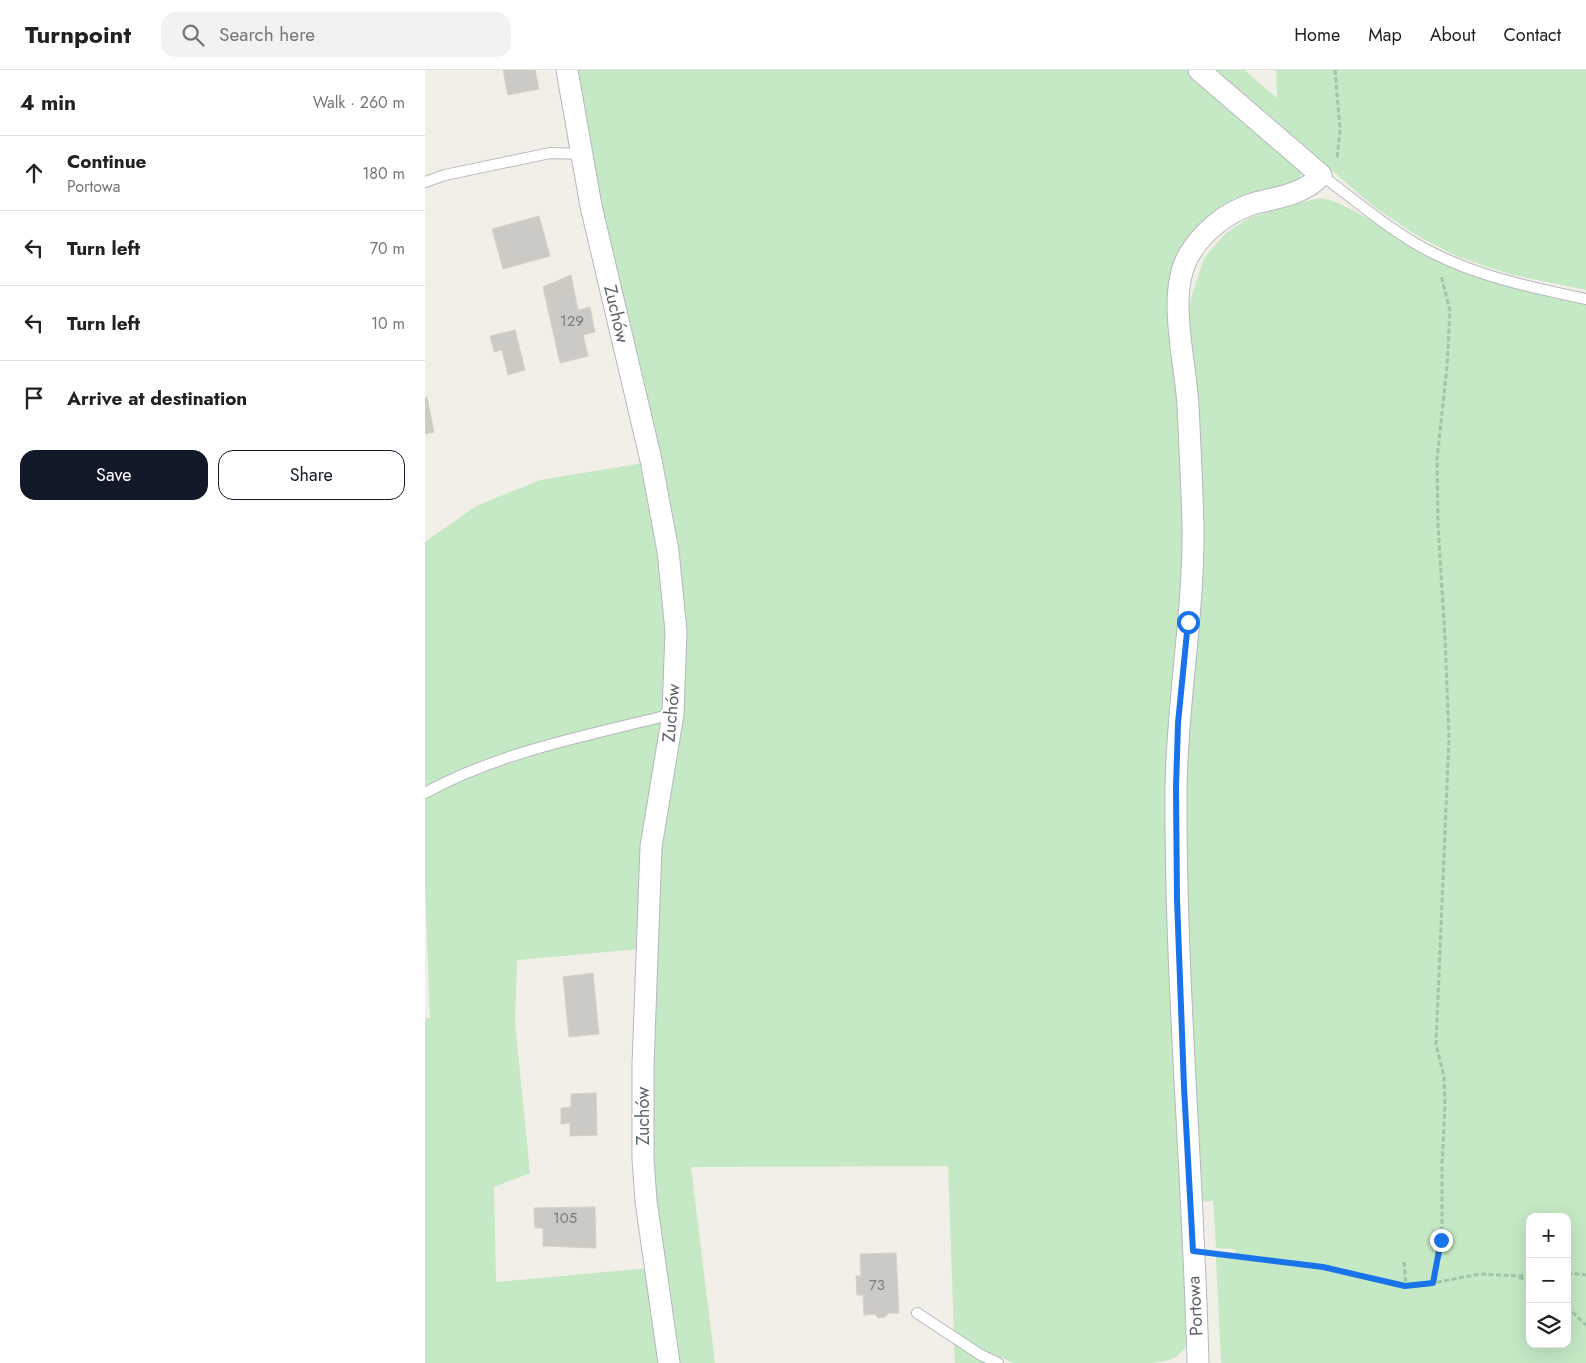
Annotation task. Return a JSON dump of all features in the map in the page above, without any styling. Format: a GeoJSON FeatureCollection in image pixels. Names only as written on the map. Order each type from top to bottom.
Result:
{"type":"FeatureCollection","features":[{"type":"Feature","properties":{"kind":"street","name":"Zuchów"},"geometry":{"type":"LineString","coordinates":[[567,70],[591,206],[651,460],[668,551],[676,631],[673,714],[651,847],[643,1065],[643,1159],[646,1201],[669,1363]]}},
{"type":"Feature","properties":{"kind":"street"},"geometry":{"type":"LineString","coordinates":[[1199,70],[1325,177]]}},
{"type":"Feature","properties":{"kind":"street","name":"Portowa"},"geometry":{"type":"LineString","coordinates":[[1198,1363],[1184,1087],[1178,909],[1176,788],[1178,723],[1188,622],[1193,530],[1188,403],[1178,294],[1188,257],[1215,224],[1231,213],[1249,205],[1303,190],[1325,177]]}},
{"type":"Feature","properties":{"kind":"lane"},"geometry":{"type":"LineString","coordinates":[[425,182],[445,175],[550,152],[582,154]]}},
{"type":"Feature","properties":{"kind":"lane"},"geometry":{"type":"LineString","coordinates":[[1325,177],[1395,230],[1433,253],[1478,272],[1586,299]]}},
{"type":"Feature","properties":{"kind":"lane"},"geometry":{"type":"LineString","coordinates":[[425,793],[473,770],[528,750],[673,714]]}},
{"type":"Feature","properties":{"kind":"lane"},"geometry":{"type":"LineString","coordinates":[[917,1313],[981,1355],[998,1363]]}},
{"type":"Feature","properties":{"kind":"path"},"geometry":{"type":"LineString","coordinates":[[1325,177],[1337,159],[1340,129],[1335,70]]}},
{"type":"Feature","properties":{"kind":"path"},"geometry":{"type":"LineString","coordinates":[[1433,253],[1450,311],[1447,366],[1437,459],[1449,738],[1436,1044],[1444,1077],[1445,1105],[1441,1164],[1441,1240],[1433,1283]]}},
{"type":"Feature","properties":{"kind":"path"},"geometry":{"type":"LineString","coordinates":[[1193,1251],[1323,1267],[1405,1286],[1480,1274],[1526,1275]]}},
{"type":"Feature","properties":{"kind":"path"},"geometry":{"type":"LineString","coordinates":[[1404,1262],[1405,1286]]}},
{"type":"Feature","properties":{"kind":"path"},"geometry":{"type":"LineString","coordinates":[[1571,1273],[1586,1275]]}},
{"type":"Feature","properties":{"kind":"path"},"geometry":{"type":"LineString","coordinates":[[1519,1276],[1526,1280]]}},
{"type":"Feature","properties":{"kind":"path"},"geometry":{"type":"LineString","coordinates":[[1571,1311],[1586,1324]]}},
{"type":"Feature","properties":{"kind":"green space"},"geometry":{"type":"Polygon","coordinates":[[[577,70],[1191,70],[1300,167],[1301,174],[1298,183],[1183,255],[1183,1205],[1186,1346],[1172,1359],[1152,1363],[1014,1363],[983,1350],[954,1333],[948,1166],[691,1167],[715,1363],[675,1363],[648,1159],[658,847],[681,630],[598,206],[577,70]]]}},
{"type":"Feature","properties":{"kind":"green space"},"geometry":{"type":"Polygon","coordinates":[[[1213,70],[1244,70],[1277,98],[1276,70],[1586,70],[1586,290],[1513,275],[1458,257],[1416,235],[1377,209],[1213,70]]]}},
{"type":"Feature","properties":{"kind":"green space"},"geometry":{"type":"Polygon","coordinates":[[[1322,198],[1364,216],[1416,250],[1448,266],[1506,286],[1586,304],[1586,1363],[1221,1363],[1216,1257],[1236,1258],[1235,1249],[1216,1248],[1213,1201],[1198,1202],[1185,903],[1185,330],[1191,298],[1204,258],[1226,233],[1249,218],[1296,203],[1322,198]]]}},
{"type":"Feature","properties":{"kind":"green space"},"geometry":{"type":"Polygon","coordinates":[[[644,463],[670,631],[668,712],[640,949],[517,960],[515,1023],[530,1173],[494,1187],[496,1282],[649,1268],[662,1363],[425,1363],[425,1018],[430,1018],[425,885],[425,542],[476,506],[540,480],[644,463]]]}},
{"type":"Feature","properties":{"kind":"green space"},"geometry":{"type":"Polygon","coordinates":[[[954,1344],[988,1363],[955,1363],[954,1344]]]}},
{"type":"Feature","properties":{"kind":"building"},"geometry":{"type":"Polygon","coordinates":[[[503,70],[535,70],[539,89],[508,95],[503,70]]]}},
{"type":"Feature","properties":{"kind":"building"},"geometry":{"type":"Polygon","coordinates":[[[539,216],[550,256],[503,269],[492,229],[539,216]]]}},
{"type":"Feature","properties":{"kind":"building"},"geometry":{"type":"Polygon","coordinates":[[[571,275],[578,310],[590,307],[595,332],[583,335],[588,356],[560,363],[543,287],[571,275]]]}},
{"type":"Feature","properties":{"kind":"building"},"geometry":{"type":"Polygon","coordinates":[[[515,330],[525,370],[508,375],[502,350],[494,352],[490,336],[515,330]]]}},
{"type":"Feature","properties":{"kind":"building"},"geometry":{"type":"Polygon","coordinates":[[[425,397],[427,397],[434,432],[425,434],[425,397]]]}},
{"type":"Feature","properties":{"kind":"building"},"geometry":{"type":"Polygon","coordinates":[[[593,973],[599,1034],[569,1037],[563,977],[593,973]]]}},
{"type":"Feature","properties":{"kind":"building"},"geometry":{"type":"Polygon","coordinates":[[[596,1093],[597,1135],[570,1136],[570,1123],[561,1124],[561,1108],[571,1107],[571,1094],[596,1093]]]}},
{"type":"Feature","properties":{"kind":"building"},"geometry":{"type":"Polygon","coordinates":[[[595,1207],[596,1248],[543,1246],[543,1228],[535,1228],[534,1208],[595,1207]]]}},
{"type":"Feature","properties":{"kind":"building"},"geometry":{"type":"Polygon","coordinates":[[[896,1253],[899,1313],[889,1313],[885,1317],[878,1318],[875,1314],[864,1315],[863,1295],[857,1295],[856,1276],[861,1276],[860,1254],[896,1253]]]}},
{"type":"Feature","properties":{"kind":"route"},"geometry":{"type":"LineString","coordinates":[[1188,622],[1178,723],[1176,788],[1177,899],[1184,1087],[1193,1251],[1323,1267],[1405,1286],[1433,1283],[1441,1240]]}}]}
